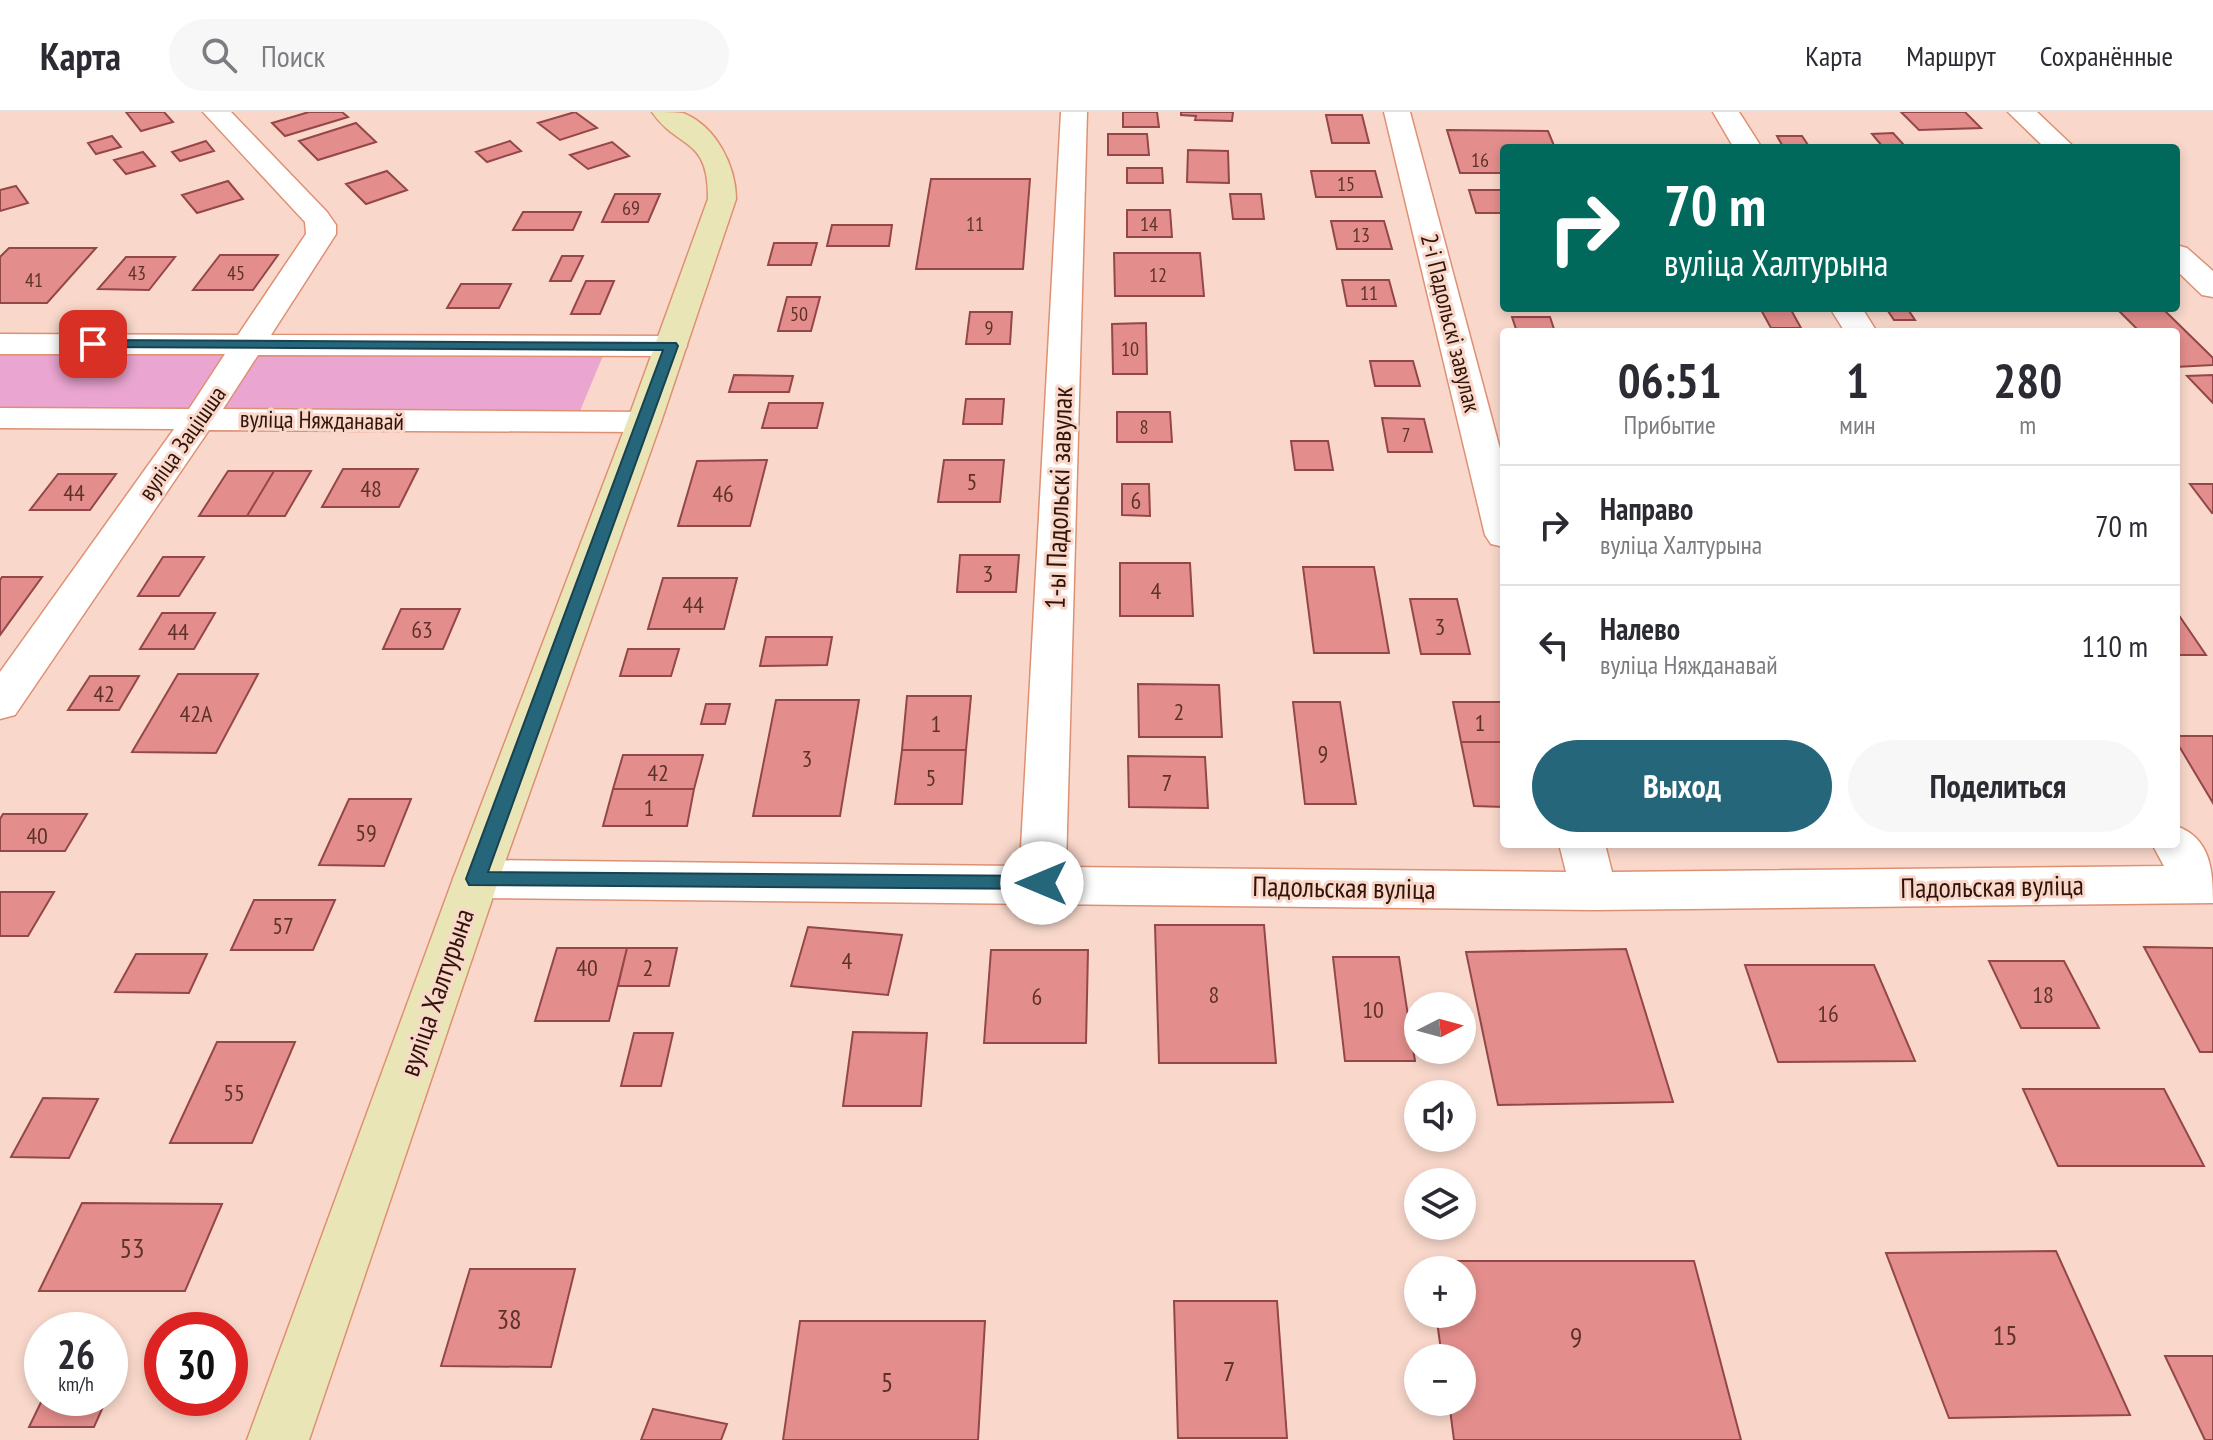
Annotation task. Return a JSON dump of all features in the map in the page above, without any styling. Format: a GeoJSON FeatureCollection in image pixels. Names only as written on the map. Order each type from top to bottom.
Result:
{"type":"FeatureCollection","features":[{"type":"Feature","properties":{"kind":"street","name":"вуліца Зацішша"},"geometry":{"type":"LineString","coordinates":[[0,704],[199,419],[321,234],[321,225],[216,112]]}},
{"type":"Feature","properties":{"kind":"street","name":"вуліца Халтурына"},"geometry":{"type":"LineString","coordinates":[[278,1440],[476,879],[644,422],[722,199],[722,171],[710,150],[665,112]]}},
{"type":"Feature","properties":{"kind":"street","name":"1-ы Падольскі завулак"},"geometry":{"type":"LineString","coordinates":[[1042,883],[1074,112]]}},
{"type":"Feature","properties":{"kind":"street","name":"2-і Падольскі завулак"},"geometry":{"type":"LineString","coordinates":[[1397,112],[1500,519]]}},
{"type":"Feature","properties":{"kind":"street"},"geometry":{"type":"LineString","coordinates":[[1726,112],[1746,144]]}},
{"type":"Feature","properties":{"kind":"street"},"geometry":{"type":"LineString","coordinates":[[2021,112],[2057,144]]}},
{"type":"Feature","properties":{"kind":"street"},"geometry":{"type":"LineString","coordinates":[[2180,258],[2213,288]]}},
{"type":"Feature","properties":{"kind":"street"},"geometry":{"type":"LineString","coordinates":[[0,344],[671,346]]}},
{"type":"Feature","properties":{"kind":"street","name":"вуліца Няжданавай"},"geometry":{"type":"LineString","coordinates":[[0,418],[644,422]]}},
{"type":"Feature","properties":{"kind":"street"},"geometry":{"type":"LineString","coordinates":[[1583,848],[1594,891]]}},
{"type":"Feature","properties":{"kind":"street"},"geometry":{"type":"LineString","coordinates":[[2178,848],[2206,884]]}},
{"type":"Feature","properties":{"kind":"street","name":"Падольская вуліца"},"geometry":{"type":"LineString","coordinates":[[476,879],[1594,891],[2206,884]]}},
{"type":"Feature","properties":{"kind":"shaded area"},"geometry":{"type":"Polygon","coordinates":[[[0,344],[607,346],[575,423],[0,418],[0,344]]]}},
{"type":"Feature","properties":{"kind":"building"},"geometry":{"type":"Polygon","coordinates":[[[126,112],[164,112],[173,122],[141,131],[126,112]]]}},
{"type":"Feature","properties":{"kind":"building"},"geometry":{"type":"Polygon","coordinates":[[[309,112],[342,112],[348,117],[285,136],[272,123],[309,112]]]}},
{"type":"Feature","properties":{"kind":"building"},"geometry":{"type":"Polygon","coordinates":[[[575,112],[597,128],[560,140],[538,123],[575,112]]]}},
{"type":"Feature","properties":{"kind":"building"},"geometry":{"type":"Polygon","coordinates":[[[1123,112],[1157,112],[1159,127],[1123,127],[1123,112]]]}},
{"type":"Feature","properties":{"kind":"building"},"geometry":{"type":"Polygon","coordinates":[[[1181,112],[1233,112],[1232,121],[1195,120],[1196,116],[1181,115],[1181,112]]]}},
{"type":"Feature","properties":{"kind":"building"},"geometry":{"type":"Polygon","coordinates":[[[1901,112],[1965,112],[1981,128],[1919,130],[1901,112]]]}},
{"type":"Feature","properties":{"kind":"building"},"geometry":{"type":"Polygon","coordinates":[[[1326,115],[1362,115],[1369,143],[1332,143],[1326,115]]]}},
{"type":"Feature","properties":{"kind":"building"},"geometry":{"type":"Polygon","coordinates":[[[356,123],[376,142],[318,160],[299,141],[356,123]]]}},
{"type":"Feature","properties":{"kind":"building"},"geometry":{"type":"Polygon","coordinates":[[[1447,130],[1548,131],[1553,144],[1500,144],[1500,173],[1460,173],[1447,130]]]}},
{"type":"Feature","properties":{"kind":"building"},"geometry":{"type":"Polygon","coordinates":[[[1893,133],[1903,144],[1880,144],[1872,134],[1893,133]]]}},
{"type":"Feature","properties":{"kind":"building"},"geometry":{"type":"Polygon","coordinates":[[[1108,134],[1147,134],[1149,155],[1108,155],[1108,134]]]}},
{"type":"Feature","properties":{"kind":"building"},"geometry":{"type":"Polygon","coordinates":[[[112,136],[121,147],[96,154],[88,143],[112,136]]]}},
{"type":"Feature","properties":{"kind":"building"},"geometry":{"type":"Polygon","coordinates":[[[1777,136],[1802,136],[1807,144],[1781,144],[1777,136]]]}},
{"type":"Feature","properties":{"kind":"building"},"geometry":{"type":"Polygon","coordinates":[[[206,141],[214,151],[180,161],[172,152],[206,141]]]}},
{"type":"Feature","properties":{"kind":"building"},"geometry":{"type":"Polygon","coordinates":[[[510,141],[521,151],[487,162],[476,152],[510,141]]]}},
{"type":"Feature","properties":{"kind":"building"},"geometry":{"type":"Polygon","coordinates":[[[612,142],[629,156],[588,169],[570,155],[612,142]]]}},
{"type":"Feature","properties":{"kind":"building"},"geometry":{"type":"Polygon","coordinates":[[[1188,150],[1228,151],[1229,183],[1187,182],[1188,150]]]}},
{"type":"Feature","properties":{"kind":"building"},"geometry":{"type":"Polygon","coordinates":[[[143,152],[155,166],[126,174],[114,160],[143,152]]]}},
{"type":"Feature","properties":{"kind":"building"},"geometry":{"type":"Polygon","coordinates":[[[1127,168],[1162,168],[1163,183],[1127,183],[1127,168]]]}},
{"type":"Feature","properties":{"kind":"building"},"geometry":{"type":"Polygon","coordinates":[[[387,171],[407,190],[366,204],[346,184],[387,171]]]}},
{"type":"Feature","properties":{"kind":"building"},"geometry":{"type":"Polygon","coordinates":[[[1311,171],[1375,171],[1382,197],[1316,197],[1311,171]]]}},
{"type":"Feature","properties":{"kind":"building"},"geometry":{"type":"Polygon","coordinates":[[[931,179],[1030,179],[1023,269],[916,269],[931,179]]]}},
{"type":"Feature","properties":{"kind":"building"},"geometry":{"type":"Polygon","coordinates":[[[228,181],[243,199],[197,213],[182,195],[228,181]]]}},
{"type":"Feature","properties":{"kind":"building"},"geometry":{"type":"Polygon","coordinates":[[[16,186],[28,203],[0,211],[0,190],[16,186]]]}},
{"type":"Feature","properties":{"kind":"building"},"geometry":{"type":"Polygon","coordinates":[[[1469,190],[1500,190],[1500,213],[1476,213],[1469,190]]]}},
{"type":"Feature","properties":{"kind":"building"},"geometry":{"type":"Polygon","coordinates":[[[615,194],[660,194],[648,222],[602,222],[615,194]]]}},
{"type":"Feature","properties":{"kind":"building"},"geometry":{"type":"Polygon","coordinates":[[[1230,194],[1261,194],[1264,219],[1233,219],[1230,194]]]}},
{"type":"Feature","properties":{"kind":"building"},"geometry":{"type":"Polygon","coordinates":[[[1127,210],[1170,210],[1172,237],[1127,237],[1127,210]]]}},
{"type":"Feature","properties":{"kind":"building"},"geometry":{"type":"Polygon","coordinates":[[[523,212],[581,212],[573,230],[513,230],[523,212]]]}},
{"type":"Feature","properties":{"kind":"building"},"geometry":{"type":"Polygon","coordinates":[[[1331,221],[1384,221],[1392,249],[1337,249],[1331,221]]]}},
{"type":"Feature","properties":{"kind":"building"},"geometry":{"type":"Polygon","coordinates":[[[832,225],[892,225],[889,246],[827,246],[832,225]]]}},
{"type":"Feature","properties":{"kind":"building"},"geometry":{"type":"Polygon","coordinates":[[[774,243],[817,243],[811,265],[768,265],[774,243]]]}},
{"type":"Feature","properties":{"kind":"building"},"geometry":{"type":"Polygon","coordinates":[[[9,248],[96,248],[47,303],[0,303],[0,257],[9,248]]]}},
{"type":"Feature","properties":{"kind":"building"},"geometry":{"type":"Polygon","coordinates":[[[1114,253],[1200,253],[1204,296],[1115,296],[1114,253]]]}},
{"type":"Feature","properties":{"kind":"building"},"geometry":{"type":"Polygon","coordinates":[[[220,255],[278,255],[253,290],[193,290],[220,255]]]}},
{"type":"Feature","properties":{"kind":"building"},"geometry":{"type":"Polygon","coordinates":[[[562,256],[583,256],[571,281],[550,281],[562,256]]]}},
{"type":"Feature","properties":{"kind":"building"},"geometry":{"type":"Polygon","coordinates":[[[126,257],[175,257],[149,290],[98,289],[126,257]]]}},
{"type":"Feature","properties":{"kind":"building"},"geometry":{"type":"Polygon","coordinates":[[[1342,280],[1389,280],[1396,306],[1347,306],[1342,280]]]}},
{"type":"Feature","properties":{"kind":"building"},"geometry":{"type":"Polygon","coordinates":[[[586,281],[614,281],[600,314],[571,314],[586,281]]]}},
{"type":"Feature","properties":{"kind":"building"},"geometry":{"type":"Polygon","coordinates":[[[461,284],[511,284],[499,308],[447,308],[461,284]]]}},
{"type":"Feature","properties":{"kind":"building"},"geometry":{"type":"Polygon","coordinates":[[[787,297],[820,297],[811,331],[778,331],[787,297]]]}},
{"type":"Feature","properties":{"kind":"building"},"geometry":{"type":"Polygon","coordinates":[[[970,312],[1012,312],[1010,344],[966,344],[970,312]]]}},
{"type":"Feature","properties":{"kind":"building"},"geometry":{"type":"Polygon","coordinates":[[[1762,312],[1792,312],[1801,328],[1771,328],[1762,312]]]}},
{"type":"Feature","properties":{"kind":"building"},"geometry":{"type":"Polygon","coordinates":[[[1889,312],[1910,312],[1915,320],[1894,320],[1889,312]]]}},
{"type":"Feature","properties":{"kind":"building"},"geometry":{"type":"Polygon","coordinates":[[[2120,312],[2166,312],[2213,358],[2213,365],[2180,367],[2180,328],[2136,328],[2120,312]]]}},
{"type":"Feature","properties":{"kind":"building"},"geometry":{"type":"Polygon","coordinates":[[[1512,317],[1550,317],[1554,328],[1516,328],[1512,317]]]}},
{"type":"Feature","properties":{"kind":"building"},"geometry":{"type":"Polygon","coordinates":[[[1146,323],[1147,374],[1113,374],[1112,324],[1146,323]]]}},
{"type":"Feature","properties":{"kind":"building"},"geometry":{"type":"Polygon","coordinates":[[[1370,361],[1413,361],[1420,386],[1375,386],[1370,361]]]}},
{"type":"Feature","properties":{"kind":"building"},"geometry":{"type":"Polygon","coordinates":[[[734,375],[793,376],[789,392],[729,392],[734,375]]]}},
{"type":"Feature","properties":{"kind":"building"},"geometry":{"type":"Polygon","coordinates":[[[2213,375],[2213,403],[2187,376],[2213,375]]]}},
{"type":"Feature","properties":{"kind":"building"},"geometry":{"type":"Polygon","coordinates":[[[966,399],[1004,399],[1002,424],[963,424],[966,399]]]}},
{"type":"Feature","properties":{"kind":"building"},"geometry":{"type":"Polygon","coordinates":[[[769,403],[823,403],[817,428],[762,428],[769,403]]]}},
{"type":"Feature","properties":{"kind":"building"},"geometry":{"type":"Polygon","coordinates":[[[1117,412],[1170,412],[1172,442],[1117,442],[1117,412]]]}},
{"type":"Feature","properties":{"kind":"building"},"geometry":{"type":"Polygon","coordinates":[[[1382,418],[1424,419],[1432,452],[1388,452],[1382,418]]]}},
{"type":"Feature","properties":{"kind":"building"},"geometry":{"type":"Polygon","coordinates":[[[1291,441],[1328,441],[1333,470],[1295,470],[1291,441]]]}},
{"type":"Feature","properties":{"kind":"building"},"geometry":{"type":"Polygon","coordinates":[[[767,460],[750,526],[678,526],[697,461],[767,460]]]}},
{"type":"Feature","properties":{"kind":"building"},"geometry":{"type":"Polygon","coordinates":[[[944,460],[1004,460],[1000,502],[938,502],[944,460]]]}},
{"type":"Feature","properties":{"kind":"building"},"geometry":{"type":"Polygon","coordinates":[[[343,469],[418,469],[399,507],[322,507],[343,469]]]}},
{"type":"Feature","properties":{"kind":"building"},"geometry":{"type":"Polygon","coordinates":[[[228,471],[274,471],[247,516],[199,516],[228,471]]]}},
{"type":"Feature","properties":{"kind":"building"},"geometry":{"type":"Polygon","coordinates":[[[274,471],[311,471],[285,516],[247,516],[274,471]]]}},
{"type":"Feature","properties":{"kind":"building"},"geometry":{"type":"Polygon","coordinates":[[[58,474],[116,474],[90,510],[30,510],[58,474]]]}},
{"type":"Feature","properties":{"kind":"building"},"geometry":{"type":"Polygon","coordinates":[[[1122,484],[1149,484],[1150,516],[1122,515],[1122,484]]]}},
{"type":"Feature","properties":{"kind":"building"},"geometry":{"type":"Polygon","coordinates":[[[2190,484],[2213,484],[2213,513],[2212,513],[2190,484]]]}},
{"type":"Feature","properties":{"kind":"building"},"geometry":{"type":"Polygon","coordinates":[[[960,555],[1019,555],[1016,592],[957,592],[960,555]]]}},
{"type":"Feature","properties":{"kind":"building"},"geometry":{"type":"Polygon","coordinates":[[[163,557],[204,557],[179,596],[138,596],[163,557]]]}},
{"type":"Feature","properties":{"kind":"building"},"geometry":{"type":"Polygon","coordinates":[[[1120,563],[1190,563],[1193,616],[1120,616],[1120,563]]]}},
{"type":"Feature","properties":{"kind":"building"},"geometry":{"type":"Polygon","coordinates":[[[1303,567],[1374,567],[1389,653],[1314,653],[1303,567]]]}},
{"type":"Feature","properties":{"kind":"building"},"geometry":{"type":"Polygon","coordinates":[[[2,577],[42,577],[0,635],[0,580],[2,577]]]}},
{"type":"Feature","properties":{"kind":"building"},"geometry":{"type":"Polygon","coordinates":[[[663,578],[737,578],[724,629],[648,629],[663,578]]]}},
{"type":"Feature","properties":{"kind":"building"},"geometry":{"type":"Polygon","coordinates":[[[1410,599],[1457,599],[1470,654],[1421,654],[1410,599]]]}},
{"type":"Feature","properties":{"kind":"building"},"geometry":{"type":"Polygon","coordinates":[[[401,609],[460,609],[443,649],[383,649],[401,609]]]}},
{"type":"Feature","properties":{"kind":"building"},"geometry":{"type":"Polygon","coordinates":[[[162,613],[215,613],[194,649],[140,649],[162,613]]]}},
{"type":"Feature","properties":{"kind":"building"},"geometry":{"type":"Polygon","coordinates":[[[2180,617],[2206,655],[2180,655],[2180,617]]]}},
{"type":"Feature","properties":{"kind":"building"},"geometry":{"type":"Polygon","coordinates":[[[766,637],[832,637],[827,665],[760,666],[766,637]]]}},
{"type":"Feature","properties":{"kind":"building"},"geometry":{"type":"Polygon","coordinates":[[[628,649],[679,649],[671,676],[620,676],[628,649]]]}},
{"type":"Feature","properties":{"kind":"building"},"geometry":{"type":"Polygon","coordinates":[[[178,674],[258,674],[216,753],[132,752],[178,674]]]}},
{"type":"Feature","properties":{"kind":"building"},"geometry":{"type":"Polygon","coordinates":[[[90,676],[139,676],[119,710],[68,710],[90,676]]]}},
{"type":"Feature","properties":{"kind":"building"},"geometry":{"type":"Polygon","coordinates":[[[1138,684],[1219,685],[1222,737],[1139,737],[1138,684]]]}},
{"type":"Feature","properties":{"kind":"building"},"geometry":{"type":"Polygon","coordinates":[[[907,696],[971,696],[966,750],[902,750],[907,696]]]}},
{"type":"Feature","properties":{"kind":"building"},"geometry":{"type":"Polygon","coordinates":[[[776,700],[859,700],[840,816],[753,816],[776,700]]]}},
{"type":"Feature","properties":{"kind":"building"},"geometry":{"type":"Polygon","coordinates":[[[1293,702],[1340,702],[1356,804],[1305,804],[1293,702]]]}},
{"type":"Feature","properties":{"kind":"building"},"geometry":{"type":"Polygon","coordinates":[[[1453,702],[1500,702],[1500,742],[1461,742],[1453,702]]]}},
{"type":"Feature","properties":{"kind":"building"},"geometry":{"type":"Polygon","coordinates":[[[706,704],[730,704],[725,724],[701,724],[706,704]]]}},
{"type":"Feature","properties":{"kind":"building"},"geometry":{"type":"Polygon","coordinates":[[[2180,736],[2213,736],[2213,803],[2180,748],[2180,736]]]}},
{"type":"Feature","properties":{"kind":"building"},"geometry":{"type":"Polygon","coordinates":[[[1461,742],[1500,742],[1500,807],[1474,806],[1461,742]]]}},
{"type":"Feature","properties":{"kind":"building"},"geometry":{"type":"Polygon","coordinates":[[[902,750],[966,750],[962,804],[895,804],[902,750]]]}},
{"type":"Feature","properties":{"kind":"building"},"geometry":{"type":"Polygon","coordinates":[[[623,755],[703,755],[694,789],[613,789],[623,755]]]}},
{"type":"Feature","properties":{"kind":"building"},"geometry":{"type":"Polygon","coordinates":[[[1128,756],[1205,757],[1208,808],[1129,807],[1128,756]]]}},
{"type":"Feature","properties":{"kind":"building"},"geometry":{"type":"Polygon","coordinates":[[[613,789],[694,789],[687,826],[603,826],[613,789]]]}},
{"type":"Feature","properties":{"kind":"building"},"geometry":{"type":"Polygon","coordinates":[[[349,799],[411,799],[384,866],[319,865],[349,799]]]}},
{"type":"Feature","properties":{"kind":"building"},"geometry":{"type":"Polygon","coordinates":[[[3,814],[87,814],[65,851],[0,851],[0,819],[3,814]]]}},
{"type":"Feature","properties":{"kind":"building"},"geometry":{"type":"Polygon","coordinates":[[[0,892],[54,892],[28,936],[0,936],[0,892]]]}},
{"type":"Feature","properties":{"kind":"building"},"geometry":{"type":"Polygon","coordinates":[[[254,900],[335,900],[313,950],[231,950],[254,900]]]}},
{"type":"Feature","properties":{"kind":"building"},"geometry":{"type":"Polygon","coordinates":[[[1155,925],[1264,925],[1276,1063],[1159,1063],[1155,925]]]}},
{"type":"Feature","properties":{"kind":"building"},"geometry":{"type":"Polygon","coordinates":[[[808,927],[902,935],[888,995],[791,986],[808,927]]]}},
{"type":"Feature","properties":{"kind":"building"},"geometry":{"type":"Polygon","coordinates":[[[2144,947],[2213,948],[2213,1052],[2200,1052],[2144,947]]]}},
{"type":"Feature","properties":{"kind":"building"},"geometry":{"type":"Polygon","coordinates":[[[557,948],[627,948],[609,1021],[535,1021],[557,948]]]}},
{"type":"Feature","properties":{"kind":"building"},"geometry":{"type":"Polygon","coordinates":[[[627,948],[677,948],[669,986],[618,986],[627,948]]]}},
{"type":"Feature","properties":{"kind":"building"},"geometry":{"type":"Polygon","coordinates":[[[1626,949],[1673,1102],[1498,1105],[1466,952],[1626,949]]]}},
{"type":"Feature","properties":{"kind":"building"},"geometry":{"type":"Polygon","coordinates":[[[991,950],[1088,950],[1086,1043],[984,1043],[991,950]]]}},
{"type":"Feature","properties":{"kind":"building"},"geometry":{"type":"Polygon","coordinates":[[[136,954],[207,954],[189,993],[115,992],[136,954]]]}},
{"type":"Feature","properties":{"kind":"building"},"geometry":{"type":"Polygon","coordinates":[[[1333,957],[1399,957],[1404,992],[1404,1061],[1345,1061],[1333,957]]]}},
{"type":"Feature","properties":{"kind":"building"},"geometry":{"type":"Polygon","coordinates":[[[1989,961],[2064,961],[2099,1028],[2021,1028],[1989,961]]]}},
{"type":"Feature","properties":{"kind":"building"},"geometry":{"type":"Polygon","coordinates":[[[1745,965],[1874,965],[1915,1061],[1778,1062],[1745,965]]]}},
{"type":"Feature","properties":{"kind":"building"},"geometry":{"type":"Polygon","coordinates":[[[853,1032],[927,1033],[921,1106],[843,1106],[853,1032]]]}},
{"type":"Feature","properties":{"kind":"building"},"geometry":{"type":"Polygon","coordinates":[[[634,1033],[673,1033],[661,1086],[621,1086],[634,1033]]]}},
{"type":"Feature","properties":{"kind":"building"},"geometry":{"type":"Polygon","coordinates":[[[217,1042],[295,1042],[252,1143],[170,1143],[217,1042]]]}},
{"type":"Feature","properties":{"kind":"building"},"geometry":{"type":"Polygon","coordinates":[[[2023,1089],[2164,1089],[2204,1166],[2058,1166],[2023,1089]]]}},
{"type":"Feature","properties":{"kind":"building"},"geometry":{"type":"Polygon","coordinates":[[[43,1098],[98,1099],[69,1158],[11,1157],[43,1098]]]}},
{"type":"Feature","properties":{"kind":"building"},"geometry":{"type":"Polygon","coordinates":[[[82,1203],[222,1204],[185,1291],[39,1291],[82,1203]]]}},
{"type":"Feature","properties":{"kind":"building"},"geometry":{"type":"Polygon","coordinates":[[[2056,1251],[2130,1415],[1949,1418],[1886,1253],[2056,1251]]]}},
{"type":"Feature","properties":{"kind":"building"},"geometry":{"type":"Polygon","coordinates":[[[1476,1261],[1694,1261],[1741,1440],[1454,1440],[1451,1416],[1476,1416],[1476,1344],[1440,1344],[1438,1328],[1476,1328],[1476,1261]]]}},
{"type":"Feature","properties":{"kind":"building"},"geometry":{"type":"Polygon","coordinates":[[[470,1269],[575,1269],[551,1367],[441,1366],[470,1269]]]}},
{"type":"Feature","properties":{"kind":"building"},"geometry":{"type":"Polygon","coordinates":[[[1174,1301],[1277,1301],[1287,1438],[1178,1438],[1174,1301]]]}},
{"type":"Feature","properties":{"kind":"building"},"geometry":{"type":"Polygon","coordinates":[[[800,1321],[985,1321],[978,1440],[783,1440],[800,1321]]]}},
{"type":"Feature","properties":{"kind":"building"},"geometry":{"type":"Polygon","coordinates":[[[2165,1356],[2213,1356],[2213,1440],[2205,1440],[2165,1356]]]}},
{"type":"Feature","properties":{"kind":"building"},"geometry":{"type":"Polygon","coordinates":[[[653,1409],[727,1424],[721,1440],[641,1440],[653,1409]]]}},
{"type":"Feature","properties":{"kind":"building"},"geometry":{"type":"Polygon","coordinates":[[[34,1416],[99,1416],[94,1427],[29,1427],[34,1416]]]}},
{"type":"Feature","properties":{"kind":"route"},"geometry":{"type":"LineString","coordinates":[[93,344],[671,346],[476,879],[1042,883]]}}]}
